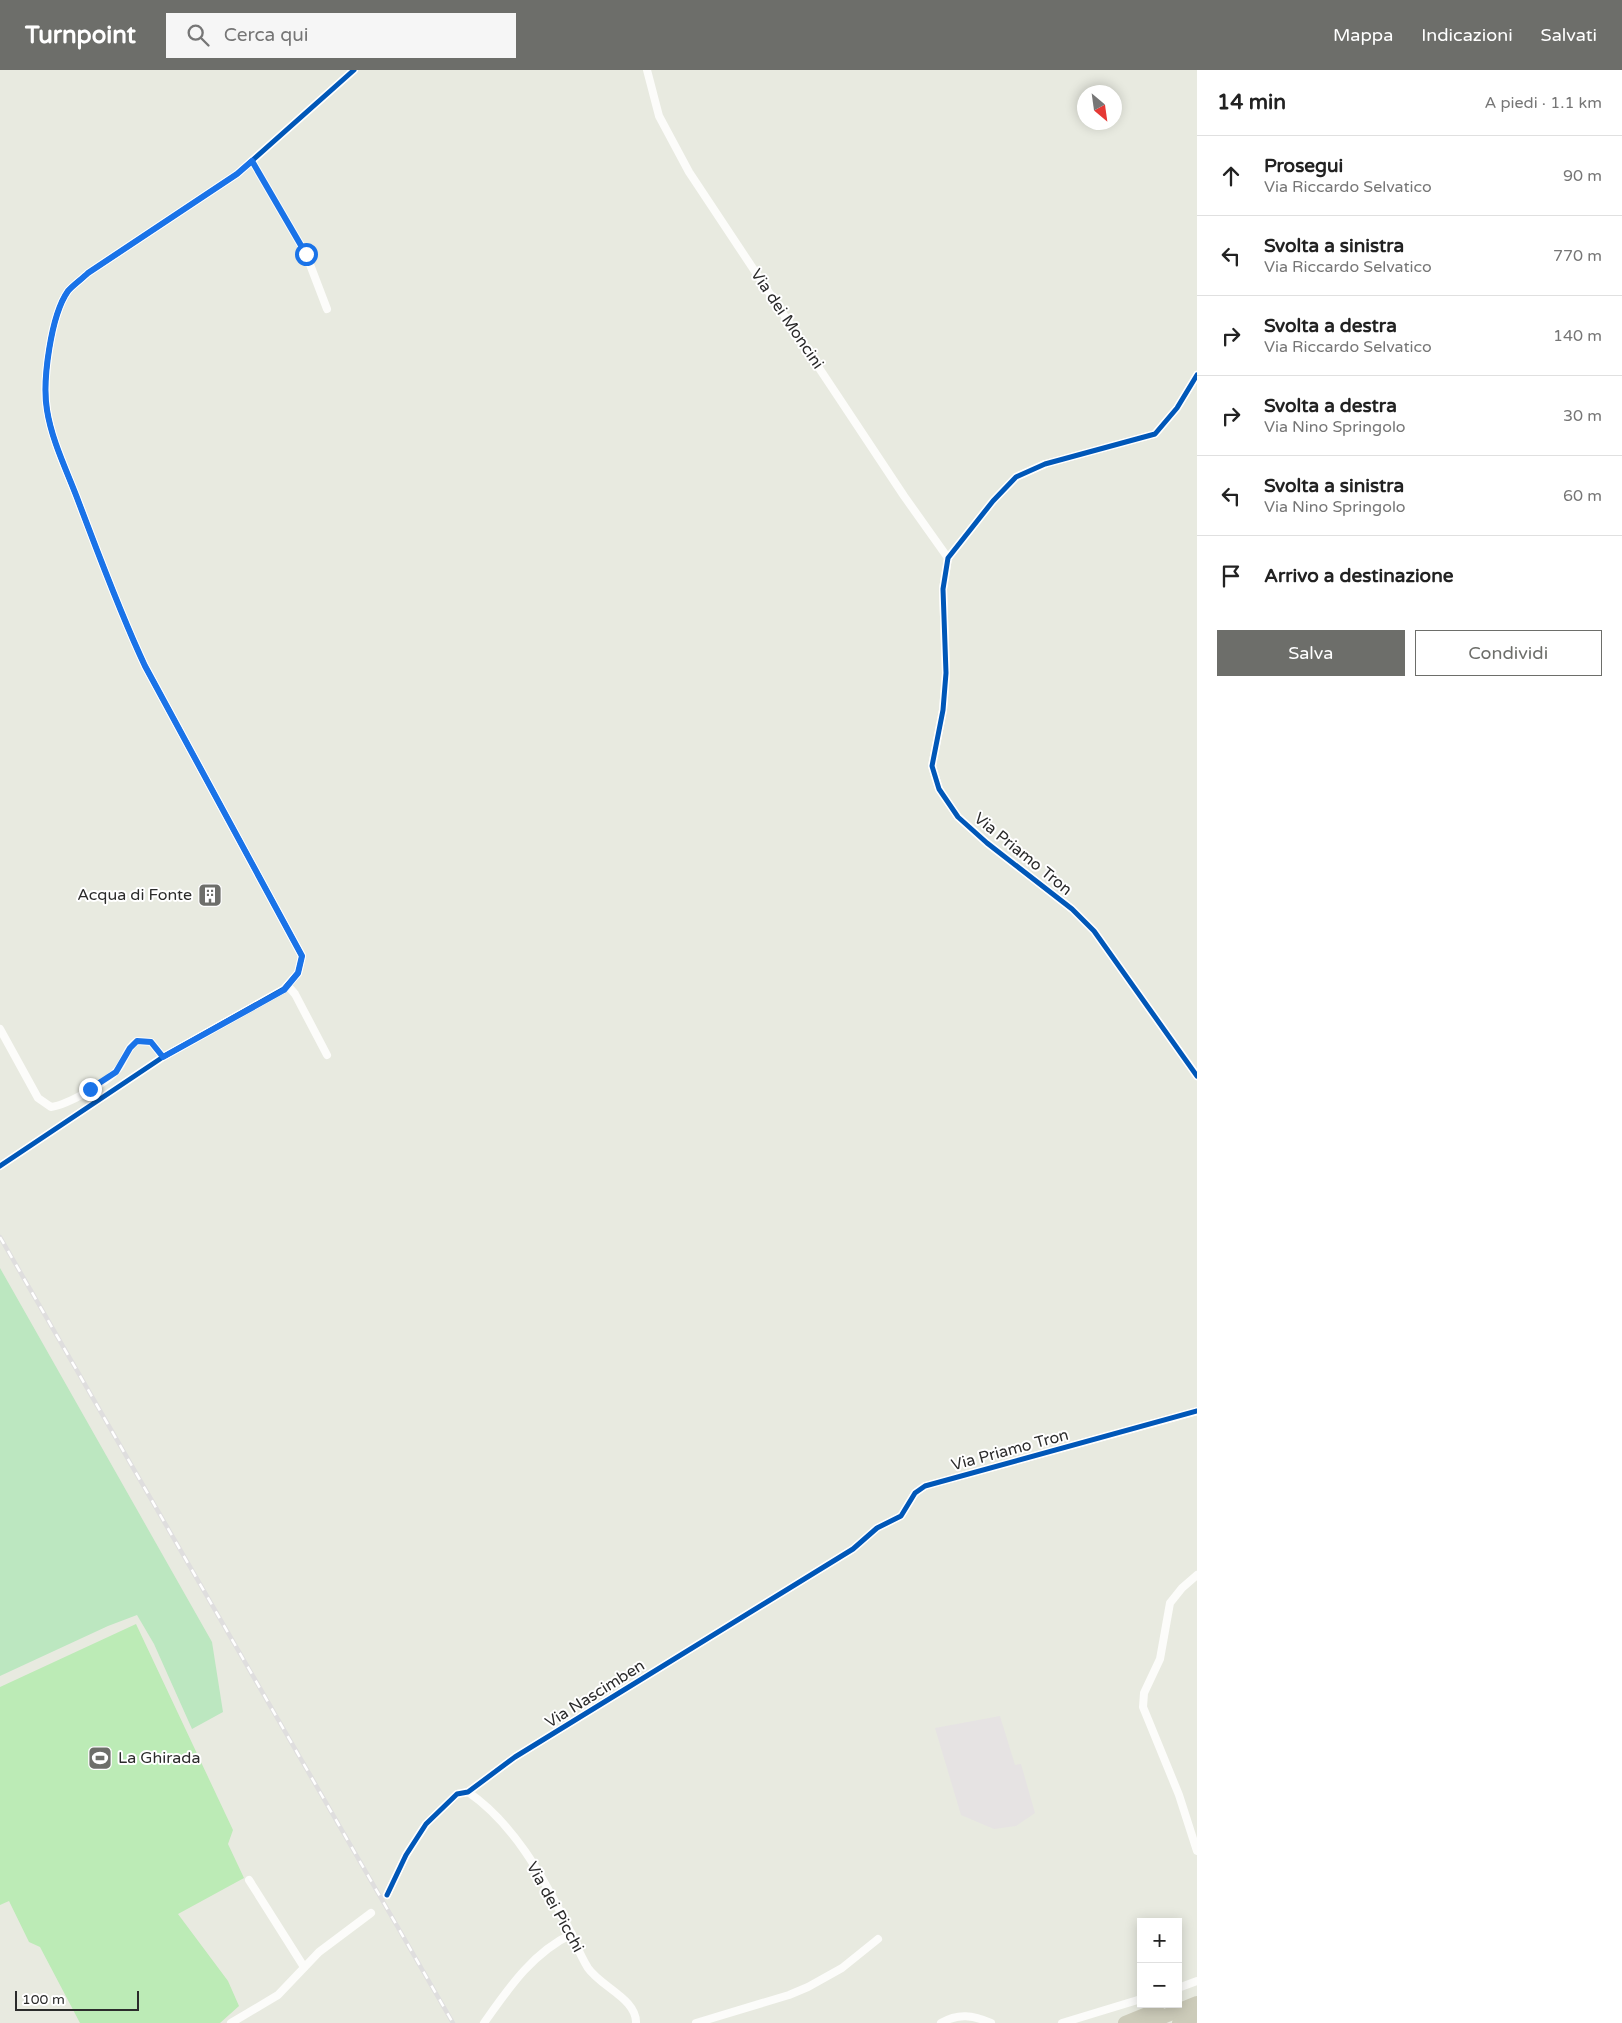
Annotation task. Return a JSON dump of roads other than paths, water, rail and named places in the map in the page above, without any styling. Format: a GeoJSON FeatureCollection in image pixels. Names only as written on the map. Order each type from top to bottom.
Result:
{"type":"FeatureCollection","features":[{"type":"Feature","properties":{"kind":"highway"},"geometry":{"type":"LineString","coordinates":[[1182,2000],[1197,1994]]}},
{"type":"Feature","properties":{"kind":"highway"},"geometry":{"type":"LineString","coordinates":[[1148,2023],[1197,2003]]}},
{"type":"Feature","properties":{"kind":"highway"},"geometry":{"type":"LineString","coordinates":[[1125,2023],[1161,2008]]}},
{"type":"Feature","properties":{"kind":"highway"},"geometry":{"type":"LineString","coordinates":[[1179,2023],[1197,2015]]}},
{"type":"Feature","properties":{"kind":"street"},"geometry":{"type":"LineString","coordinates":[[0,1166],[163,1057],[288,986],[298,973],[302,956],[145,666],[127,628],[57,447],[47,410],[47,380],[52,344],[60,309],[69,291],[88,273],[237,174],[354,70]]}},
{"type":"Feature","properties":{"kind":"street","name":"Via dei Moncini"},"geometry":{"type":"LineString","coordinates":[[647,70],[659,116],[689,172],[904,496],[948,558]]}},
{"type":"Feature","properties":{"kind":"street"},"geometry":{"type":"LineString","coordinates":[[252,161],[306,254],[327,309]]}},
{"type":"Feature","properties":{"kind":"street"},"geometry":{"type":"LineString","coordinates":[[948,558],[993,501],[1016,477],[1045,464],[1155,434],[1177,408],[1197,375]]}},
{"type":"Feature","properties":{"kind":"street","name":"Via Priamo Tron"},"geometry":{"type":"LineString","coordinates":[[948,558],[943,589],[946,673],[944,710],[932,766],[939,789],[958,818],[987,843],[1072,908],[1094,931],[1197,1076]]}},
{"type":"Feature","properties":{"kind":"street"},"geometry":{"type":"LineString","coordinates":[[288,986],[296,994],[327,1055]]}},
{"type":"Feature","properties":{"kind":"street"},"geometry":{"type":"LineString","coordinates":[[0,1029],[38,1098],[51,1107],[82,1093],[113,1075],[132,1045],[137,1041],[151,1042],[163,1057]]}},
{"type":"Feature","properties":{"kind":"street","name":"Via Priamo Tron"},"geometry":{"type":"LineString","coordinates":[[853,1549],[877,1528],[901,1516],[915,1493],[925,1486],[1197,1411]]}},
{"type":"Feature","properties":{"kind":"street","name":"Via Nascimben"},"geometry":{"type":"LineString","coordinates":[[387,1895],[406,1855],[426,1824],[457,1794],[468,1792],[515,1757],[853,1549]]}},
{"type":"Feature","properties":{"kind":"street"},"geometry":{"type":"LineString","coordinates":[[1197,1575],[1182,1588],[1170,1603],[1160,1659],[1144,1693],[1143,1707],[1179,1795],[1197,1851]]}},
{"type":"Feature","properties":{"kind":"street","name":"Via dei Picchi"},"geometry":{"type":"LineString","coordinates":[[468,1792],[500,1818],[512,1834],[553,1900],[593,1975],[627,2002],[637,2016],[636,2023]]}},
{"type":"Feature","properties":{"kind":"street"},"geometry":{"type":"LineString","coordinates":[[249,1880],[304,1967]]}},
{"type":"Feature","properties":{"kind":"street"},"geometry":{"type":"LineString","coordinates":[[235,2022],[278,1995],[327,1944],[371,1913]]}},
{"type":"Feature","properties":{"kind":"street"},"geometry":{"type":"LineString","coordinates":[[484,2023],[523,1971],[548,1948],[572,1934]]}},
{"type":"Feature","properties":{"kind":"street"},"geometry":{"type":"LineString","coordinates":[[696,2023],[808,1988],[842,1968],[878,1939]]}},
{"type":"Feature","properties":{"kind":"street"},"geometry":{"type":"LineString","coordinates":[[1182,1987],[1197,1981]]}},
{"type":"Feature","properties":{"kind":"street"},"geometry":{"type":"LineString","coordinates":[[1062,2023],[1137,1999]]}},
{"type":"Feature","properties":{"kind":"street"},"geometry":{"type":"LineString","coordinates":[[943,2022],[954,2016],[966,2015],[991,2023]]}},
{"type":"Feature","properties":{"kind":"railway"},"geometry":{"type":"LineString","coordinates":[[0,1237],[453,2023]]}},
{"type":"Feature","properties":{"kind":"place","name":"Acqua di Fonte"},"geometry":{"type":"Point","coordinates":[210,895]}},
{"type":"Feature","properties":{"kind":"place","name":"La Ghirada"},"geometry":{"type":"Point","coordinates":[100,1758]}}]}
